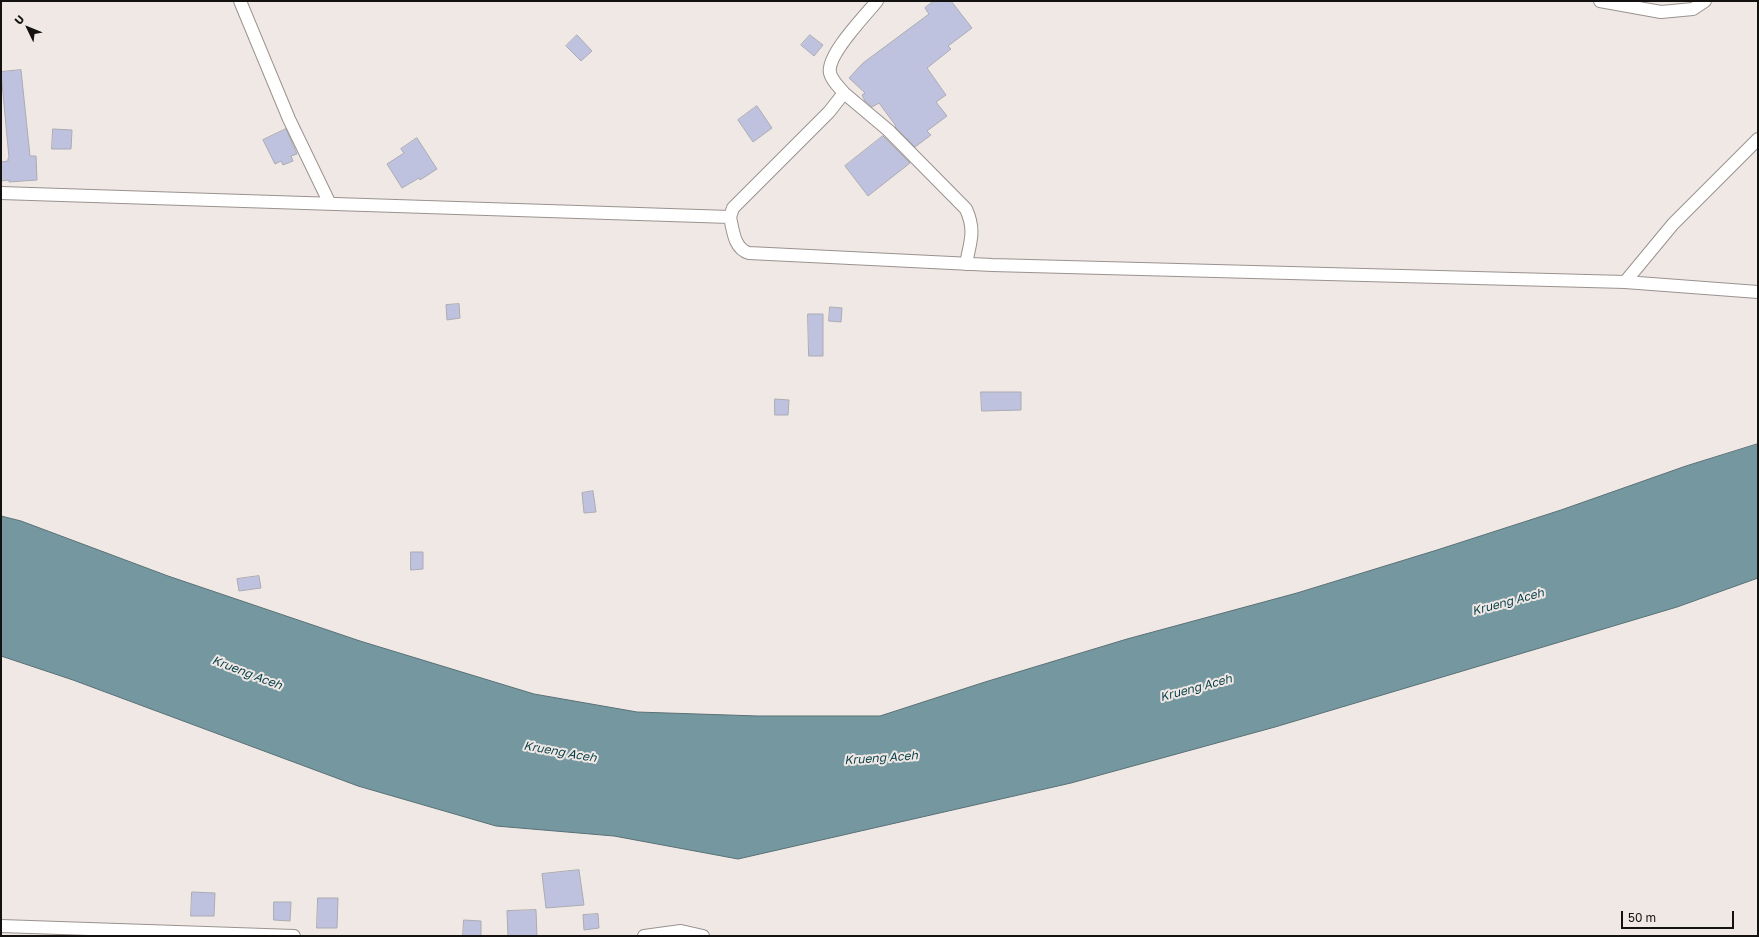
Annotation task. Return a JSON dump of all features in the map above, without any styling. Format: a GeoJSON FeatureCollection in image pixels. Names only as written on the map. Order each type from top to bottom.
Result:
{"type":"FeatureCollection","features":[{"type":"Feature","properties":{"kind":"street"},"geometry":{"type":"LineString","coordinates":[[240,1],[289,119],[330,204]]}},
{"type":"Feature","properties":{"kind":"street"},"geometry":{"type":"LineString","coordinates":[[877,1],[852,31],[830,64],[830,72],[833,81],[844,94],[888,130],[966,209],[971,220],[973,231],[966,264]]}},
{"type":"Feature","properties":{"kind":"street"},"geometry":{"type":"LineString","coordinates":[[1600,1],[1614,2],[1661,12],[1693,9],[1705,1]]}},
{"type":"Feature","properties":{"kind":"street"},"geometry":{"type":"LineString","coordinates":[[844,94],[829,112],[733,208],[730,217],[738,247],[742,251],[749,253],[966,264],[1625,282],[1758,292]]}},
{"type":"Feature","properties":{"kind":"street"},"geometry":{"type":"LineString","coordinates":[[1625,282],[1673,224],[1758,139]]}},
{"type":"Feature","properties":{"kind":"street"},"geometry":{"type":"LineString","coordinates":[[1,193],[730,217]]}},
{"type":"Feature","properties":{"kind":"street"},"geometry":{"type":"LineString","coordinates":[[1,926],[294,936]]}},
{"type":"Feature","properties":{"kind":"street"},"geometry":{"type":"LineString","coordinates":[[644,936],[681,930],[703,936]]}},
{"type":"Feature","properties":{"kind":"water","name":"Krueng Aceh"},"geometry":{"type":"Polygon","coordinates":[[[1758,444],[1758,578],[1677,607],[1275,727],[1071,783],[738,859],[614,836],[496,826],[358,786],[73,680],[1,656],[1,516],[21,521],[168,576],[360,641],[534,694],[637,712],[758,716],[880,716],[985,682],[1127,639],[1297,593],[1437,550],[1561,510],[1686,466],[1758,444]]]}},
{"type":"Feature","properties":{"kind":"building"},"geometry":{"type":"Polygon","coordinates":[[[934,1],[951,1],[972,28],[948,46],[951,49],[927,68],[946,95],[936,102],[947,116],[927,131],[931,135],[915,147],[895,127],[896,126],[879,103],[872,107],[865,101],[862,95],[865,93],[849,78],[863,63],[929,14],[925,8],[934,1]]]}},
{"type":"Feature","properties":{"kind":"building"},"geometry":{"type":"Polygon","coordinates":[[[577,35],[592,51],[581,61],[566,46],[577,35]]]}},
{"type":"Feature","properties":{"kind":"building"},"geometry":{"type":"Polygon","coordinates":[[[810,35],[823,45],[814,56],[801,45],[810,35]]]}},
{"type":"Feature","properties":{"kind":"building"},"geometry":{"type":"Polygon","coordinates":[[[21,70],[30,156],[36,156],[37,180],[9,182],[9,180],[1,181],[1,162],[8,161],[9,158],[1,72],[21,70]]]}},
{"type":"Feature","properties":{"kind":"building"},"geometry":{"type":"Polygon","coordinates":[[[757,106],[772,128],[753,142],[738,120],[757,106]]]}},
{"type":"Feature","properties":{"kind":"building"},"geometry":{"type":"Polygon","coordinates":[[[53,129],[72,130],[71,149],[52,149],[53,129]]]}},
{"type":"Feature","properties":{"kind":"building"},"geometry":{"type":"Polygon","coordinates":[[[286,129],[297,154],[291,156],[293,161],[283,165],[281,161],[275,164],[263,140],[286,129]]]}},
{"type":"Feature","properties":{"kind":"building"},"geometry":{"type":"Polygon","coordinates":[[[883,136],[910,163],[868,196],[845,166],[883,136]]]}},
{"type":"Feature","properties":{"kind":"building"},"geometry":{"type":"Polygon","coordinates":[[[417,138],[437,169],[420,180],[419,178],[402,188],[387,164],[404,153],[401,149],[417,138]]]}},
{"type":"Feature","properties":{"kind":"building"},"geometry":{"type":"Polygon","coordinates":[[[459,304],[460,318],[447,320],[446,305],[459,304]]]}},
{"type":"Feature","properties":{"kind":"building"},"geometry":{"type":"Polygon","coordinates":[[[830,307],[842,308],[841,322],[829,321],[830,307]]]}},
{"type":"Feature","properties":{"kind":"building"},"geometry":{"type":"Polygon","coordinates":[[[808,314],[823,314],[823,356],[809,356],[808,314]]]}},
{"type":"Feature","properties":{"kind":"building"},"geometry":{"type":"Polygon","coordinates":[[[981,392],[1021,392],[1021,410],[982,411],[981,392]]]}},
{"type":"Feature","properties":{"kind":"building"},"geometry":{"type":"Polygon","coordinates":[[[775,399],[789,400],[788,415],[775,415],[775,399]]]}},
{"type":"Feature","properties":{"kind":"building"},"geometry":{"type":"Polygon","coordinates":[[[593,491],[596,512],[584,513],[582,493],[593,491]]]}},
{"type":"Feature","properties":{"kind":"building"},"geometry":{"type":"Polygon","coordinates":[[[411,552],[423,552],[423,569],[411,570],[411,552]]]}},
{"type":"Feature","properties":{"kind":"building"},"geometry":{"type":"Polygon","coordinates":[[[259,576],[261,588],[239,591],[237,579],[259,576]]]}},
{"type":"Feature","properties":{"kind":"building"},"geometry":{"type":"Polygon","coordinates":[[[579,870],[584,905],[546,908],[542,874],[579,870]]]}},
{"type":"Feature","properties":{"kind":"building"},"geometry":{"type":"Polygon","coordinates":[[[192,892],[215,893],[214,916],[191,916],[192,892]]]}},
{"type":"Feature","properties":{"kind":"building"},"geometry":{"type":"Polygon","coordinates":[[[318,898],[338,898],[337,928],[317,928],[318,898]]]}},
{"type":"Feature","properties":{"kind":"building"},"geometry":{"type":"Polygon","coordinates":[[[274,902],[291,902],[290,921],[274,920],[274,902]]]}},
{"type":"Feature","properties":{"kind":"building"},"geometry":{"type":"Polygon","coordinates":[[[536,910],[537,936],[508,936],[507,911],[536,910]]]}},
{"type":"Feature","properties":{"kind":"building"},"geometry":{"type":"Polygon","coordinates":[[[598,914],[599,928],[584,930],[583,915],[598,914]]]}},
{"type":"Feature","properties":{"kind":"building"},"geometry":{"type":"Polygon","coordinates":[[[464,920],[481,921],[481,936],[463,936],[464,920]]]}}]}
